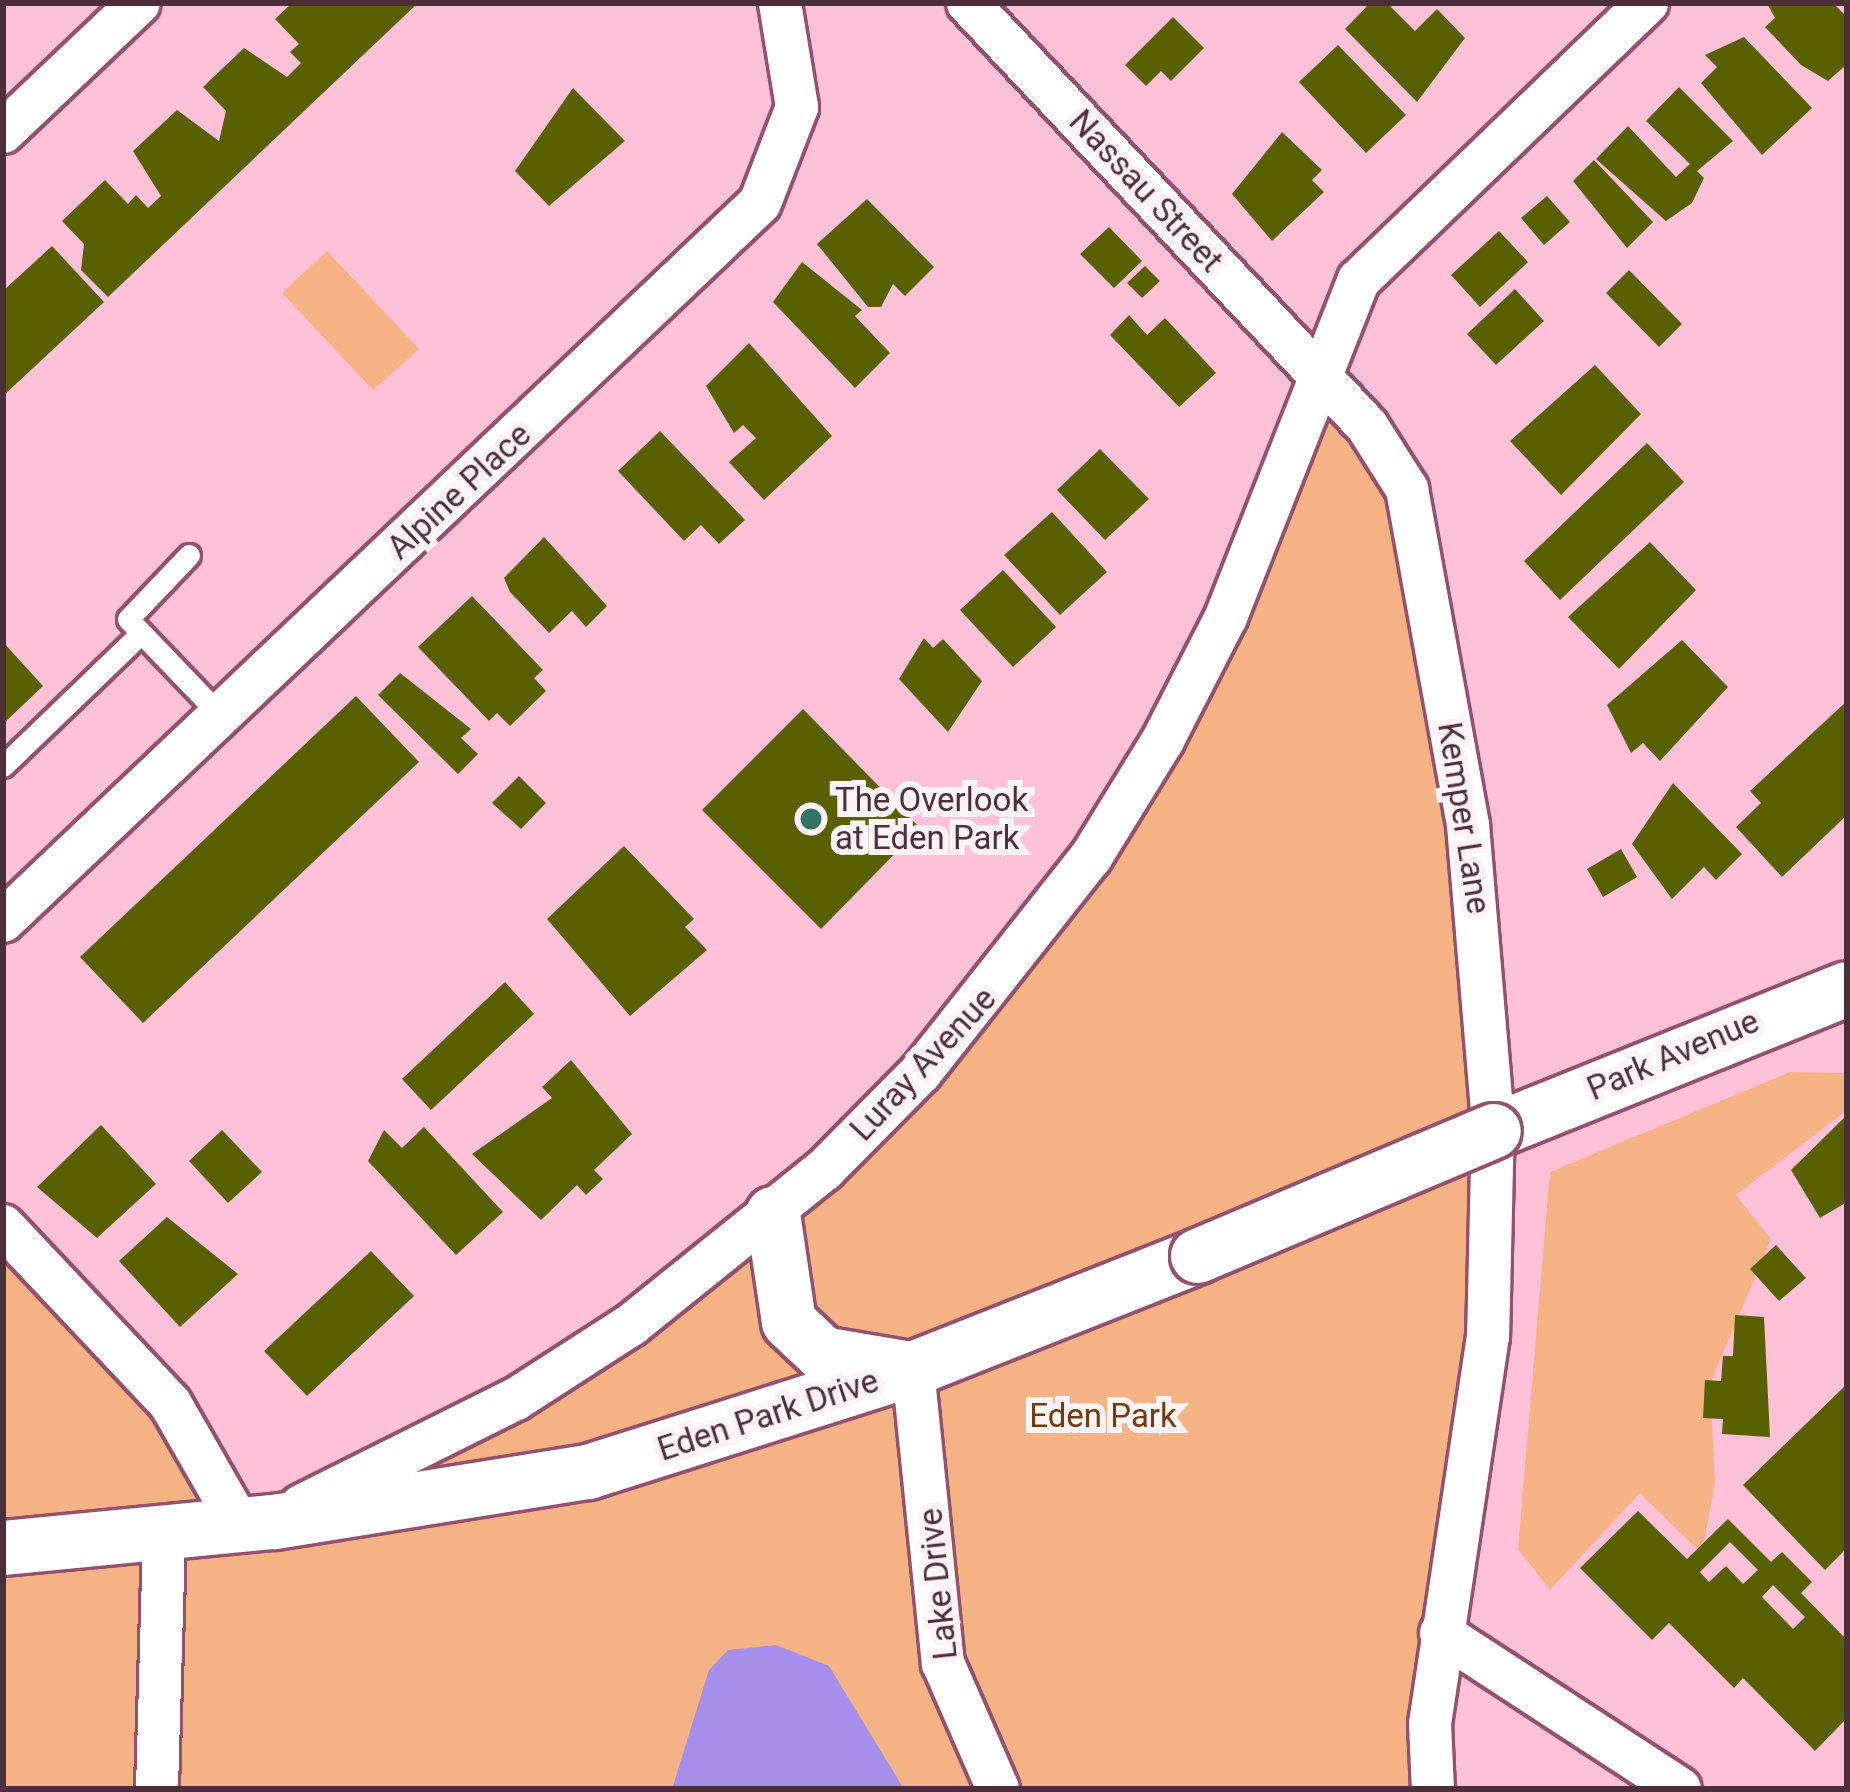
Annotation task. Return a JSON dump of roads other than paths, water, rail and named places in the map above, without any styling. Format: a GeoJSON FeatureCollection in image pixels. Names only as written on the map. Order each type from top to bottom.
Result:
{"type":"FeatureCollection","features":[{"type":"Feature","properties":{"kind":"street"},"geometry":{"type":"LineString","coordinates":[[3,132],[139,3]]}},
{"type":"Feature","properties":{"kind":"street","name":"Alpine Place"},"geometry":{"type":"LineString","coordinates":[[3,921],[760,203],[797,107],[780,3]]}},
{"type":"Feature","properties":{"kind":"street","name":"Nassau Street"},"geometry":{"type":"LineString","coordinates":[[968,3],[1324,380]]}},
{"type":"Feature","properties":{"kind":"street"},"geometry":{"type":"LineString","coordinates":[[1324,380],[1373,263],[1627,10]]}},
{"type":"Feature","properties":{"kind":"street","name":"Luray Avenue"},"geometry":{"type":"LineString","coordinates":[[258,1523],[516,1400],[773,1214],[921,1072],[1091,857],[1226,617],[1324,380]]}},
{"type":"Feature","properties":{"kind":"street","name":"Kemper Lane"},"geometry":{"type":"LineString","coordinates":[[1324,380],[1407,489],[1486,969],[1488,1336],[1441,1633],[1433,1789]]}},
{"type":"Feature","properties":{"kind":"street","name":"Park Avenue"},"geometry":{"type":"LineString","coordinates":[[1494,1131],[1842,983]]}},
{"type":"Feature","properties":{"kind":"street","name":"Eden Park Drive"},"geometry":{"type":"LineString","coordinates":[[3,1548],[258,1523],[588,1472],[913,1369],[1494,1131]]}},
{"type":"Feature","properties":{"kind":"street"},"geometry":{"type":"LineString","coordinates":[[773,1214],[778,1296],[810,1346],[913,1369]]}},
{"type":"Feature","properties":{"kind":"street"},"geometry":{"type":"LineString","coordinates":[[3,1226],[170,1403],[258,1523]]}},
{"type":"Feature","properties":{"kind":"street","name":"Lake Drive"},"geometry":{"type":"LineString","coordinates":[[913,1369],[943,1664],[998,1789]]}},
{"type":"Feature","properties":{"kind":"street"},"geometry":{"type":"LineString","coordinates":[[157,1789],[164,1532]]}},
{"type":"Feature","properties":{"kind":"street"},"geometry":{"type":"LineString","coordinates":[[1441,1633],[1680,1789]]}},
{"type":"Feature","properties":{"kind":"lane"},"geometry":{"type":"LineString","coordinates":[[190,555],[128,619],[220,715]]}},
{"type":"Feature","properties":{"kind":"lane"},"geometry":{"type":"LineString","coordinates":[[3,766],[141,633]]}},
{"type":"Feature","properties":{"kind":"place","name":"The Overlook at Eden Park"},"geometry":{"type":"Point","coordinates":[811,819]}},
{"type":"Feature","properties":{"kind":"park label","name":"Eden Park"},"geometry":{"type":"Point","coordinates":[1103,1416]}}]}
